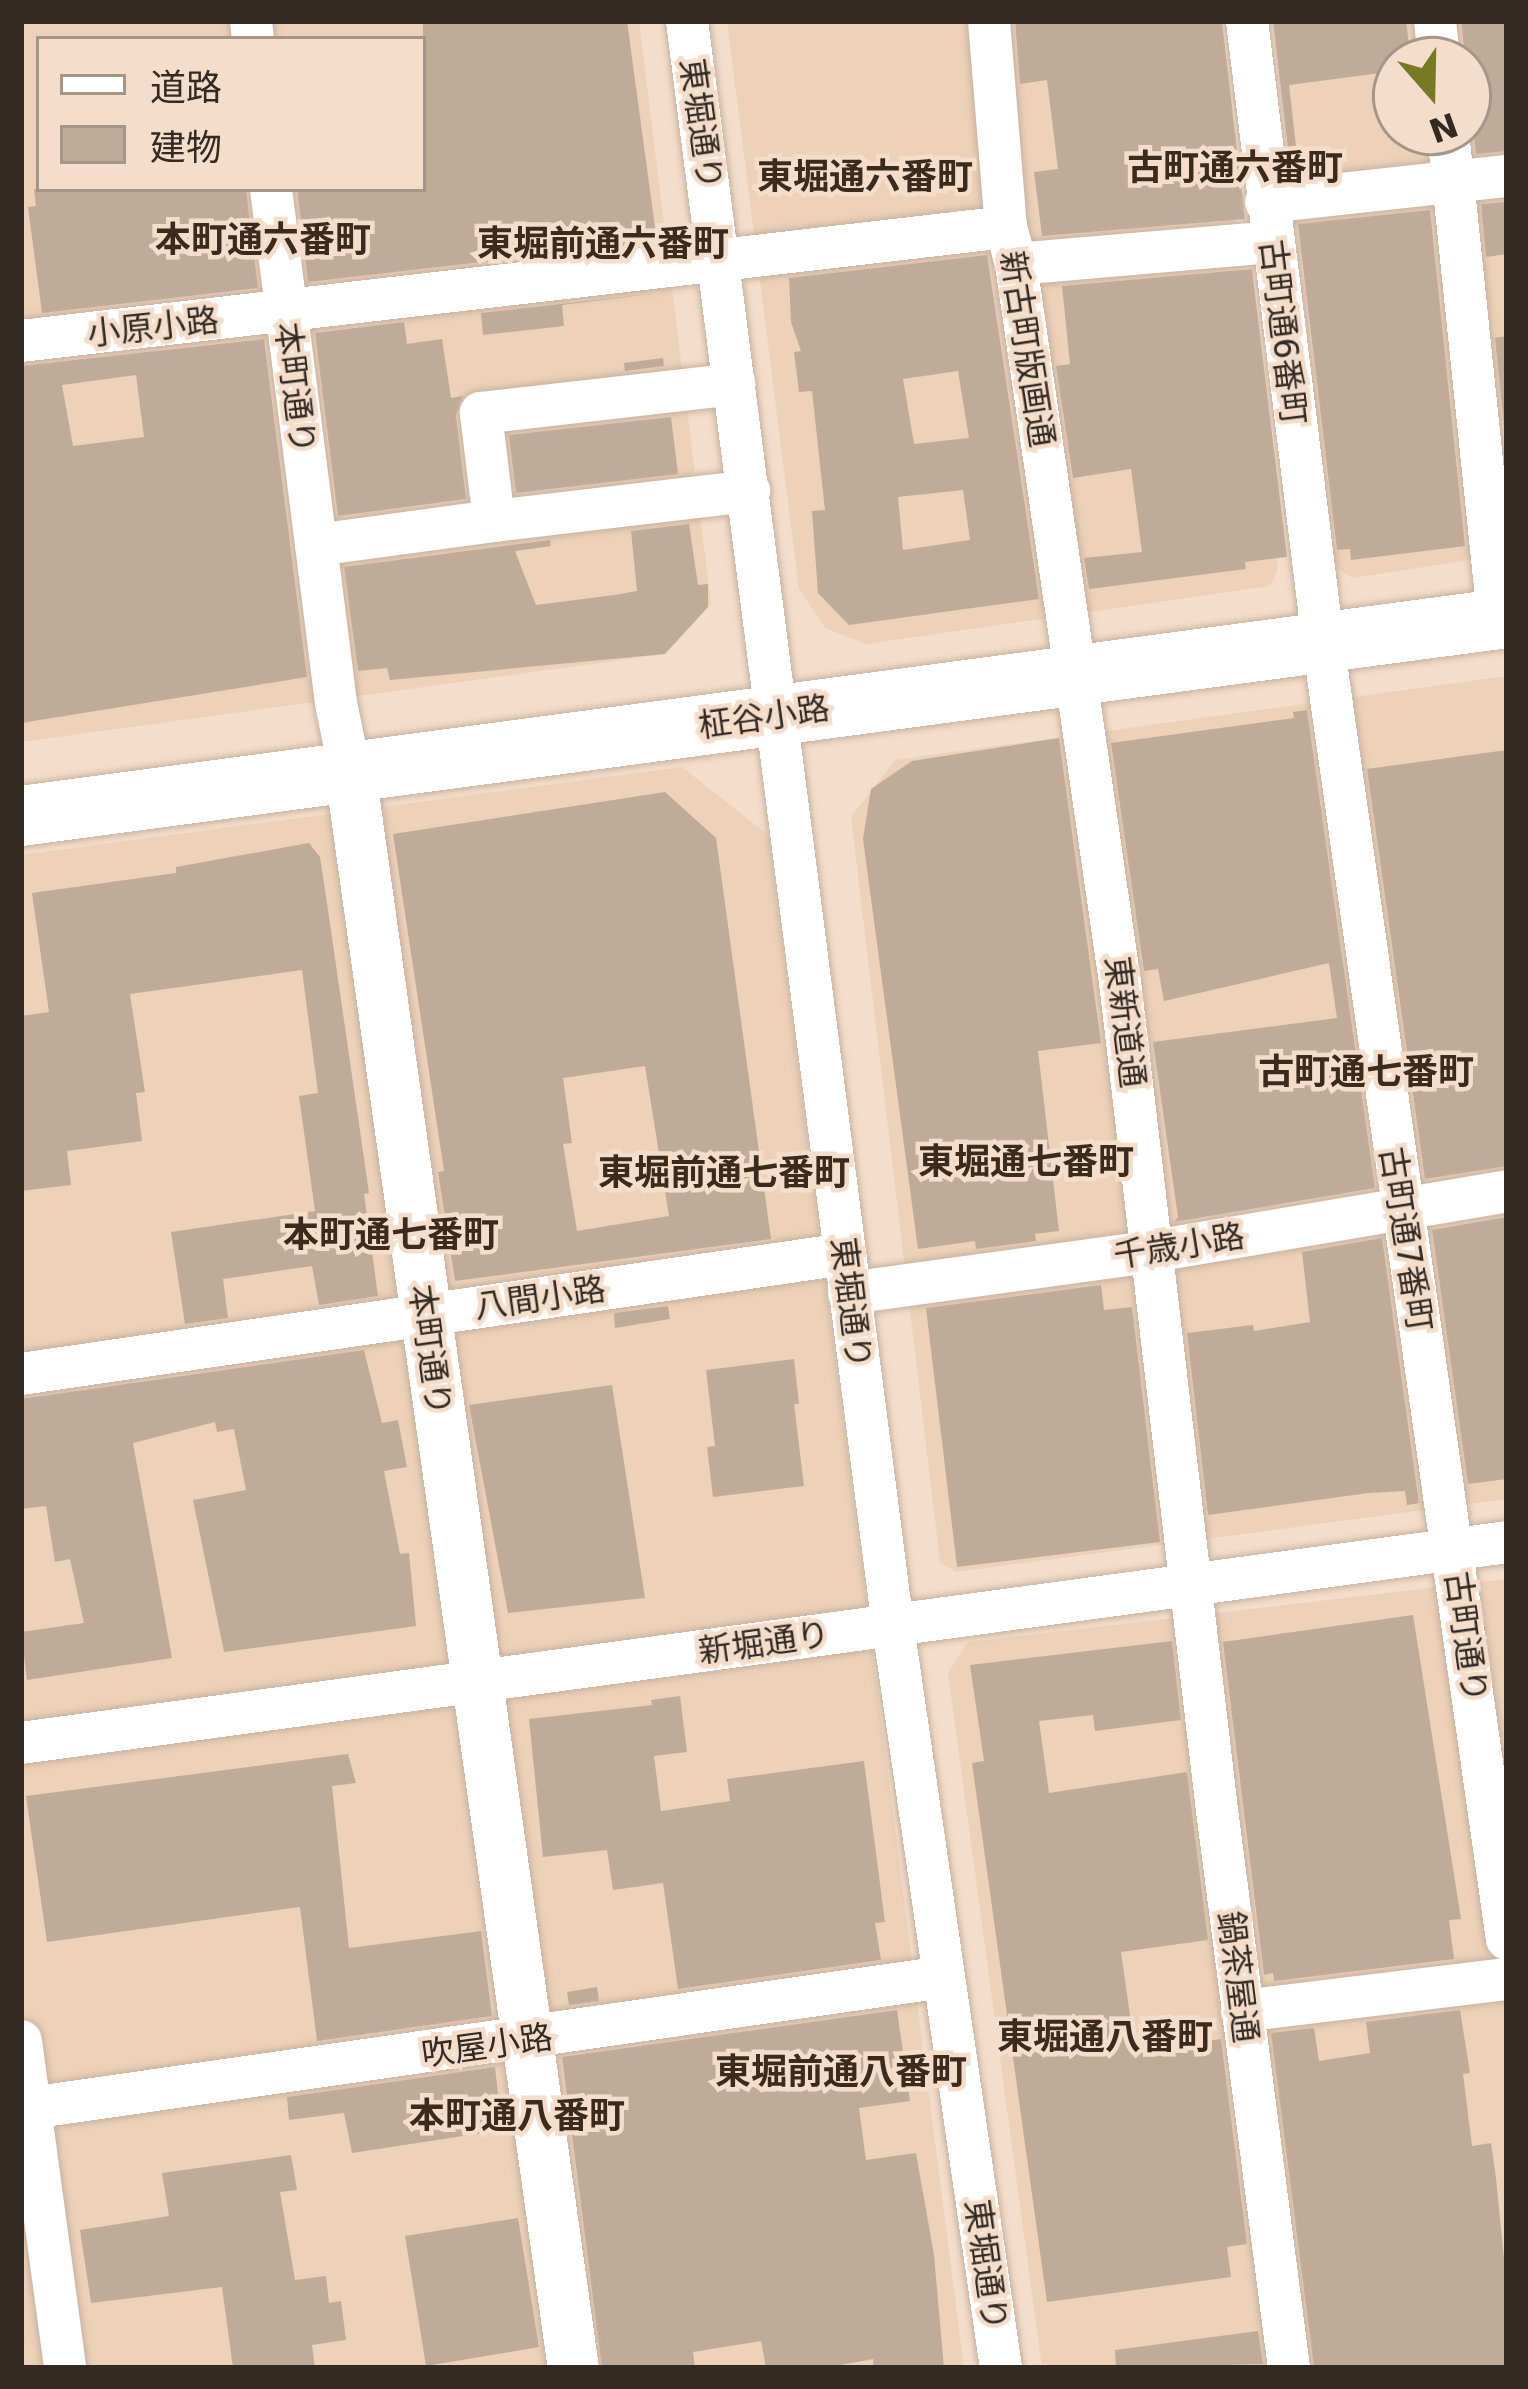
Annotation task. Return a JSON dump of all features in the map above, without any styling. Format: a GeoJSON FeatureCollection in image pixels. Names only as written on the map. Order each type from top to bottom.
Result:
{"type":"FeatureCollection","features":[{"type":"Feature","properties":{"kind":"highway","name":"柾谷小路"},"geometry":{"type":"LineString","coordinates":[[21,816],[1502,618]]}},
{"type":"Feature","properties":{"kind":"main road","name":"本町通り"},"geometry":{"type":"LineString","coordinates":[[350,772],[573,2368]]}},
{"type":"Feature","properties":{"kind":"street","name":"東堀通り"},"geometry":{"type":"LineString","coordinates":[[687,21],[893,1626],[1001,2368]]}},
{"type":"Feature","properties":{"kind":"street","name":"新古町版画通"},"geometry":{"type":"LineString","coordinates":[[989,21],[1011,245],[1076,675]]}},
{"type":"Feature","properties":{"kind":"street","name":"古町通6番町"},"geometry":{"type":"LineString","coordinates":[[1247,21],[1323,642]]}},
{"type":"Feature","properties":{"kind":"street"},"geometry":{"type":"LineString","coordinates":[[1450,156],[1502,618]]}},
{"type":"Feature","properties":{"kind":"street","name":"小原小路"},"geometry":{"type":"LineString","coordinates":[[21,341],[719,261],[1011,245],[1269,222],[1453,182],[1507,176]]}},
{"type":"Feature","properties":{"kind":"street","name":"本町通り"},"geometry":{"type":"LineString","coordinates":[[271,192],[350,772]]}},
{"type":"Feature","properties":{"kind":"street"},"geometry":{"type":"LineString","coordinates":[[494,521],[481,413],[734,384]]}},
{"type":"Feature","properties":{"kind":"street"},"geometry":{"type":"LineString","coordinates":[[316,545],[749,491]]}},
{"type":"Feature","properties":{"kind":"street","name":"古町通7番町"},"geometry":{"type":"LineString","coordinates":[[1323,642],[1401,1210],[1454,1550]]}},
{"type":"Feature","properties":{"kind":"street","name":"東新道通"},"geometry":{"type":"LineString","coordinates":[[1076,675],[1154,1251],[1193,1585]]}},
{"type":"Feature","properties":{"kind":"street","name":"千歳小路"},"geometry":{"type":"LineString","coordinates":[[847,1273],[1154,1251],[1507,1192]]}},
{"type":"Feature","properties":{"kind":"street","name":"八間小路"},"geometry":{"type":"LineString","coordinates":[[21,1374],[425,1315],[847,1273]]}},
{"type":"Feature","properties":{"kind":"street","name":"新堀通り"},"geometry":{"type":"LineString","coordinates":[[21,1743],[1507,1542]]}},
{"type":"Feature","properties":{"kind":"street","name":"古町通り"},"geometry":{"type":"LineString","coordinates":[[1454,1550],[1507,1939]]}},
{"type":"Feature","properties":{"kind":"street","name":"鍋茶屋通"},"geometry":{"type":"LineString","coordinates":[[1193,1585],[1289,2368]]}},
{"type":"Feature","properties":{"kind":"street","name":"吹屋小路"},"geometry":{"type":"LineString","coordinates":[[30,2108],[526,2041],[944,1977]]}},
{"type":"Feature","properties":{"kind":"street"},"geometry":{"type":"LineString","coordinates":[[1242,2011],[1507,1979]]}},
{"type":"Feature","properties":{"kind":"street"},"geometry":{"type":"LineString","coordinates":[[21,2041],[65,2368]]}},
{"type":"Feature","properties":{"kind":"shaded area"},"geometry":{"type":"Polygon","coordinates":[[[21,21],[639,21],[711,604],[665,654],[21,742],[21,21]]]}},
{"type":"Feature","properties":{"kind":"shaded area"},"geometry":{"type":"Polygon","coordinates":[[[727,21],[1211,21],[1278,569],[1270,586],[866,644],[825,628],[799,589],[727,21]]]}},
{"type":"Feature","properties":{"kind":"shaded area"},"geometry":{"type":"Polygon","coordinates":[[[1272,21],[1507,21],[1507,554],[1353,578],[1334,566],[1272,21]]]}},
{"type":"Feature","properties":{"kind":"shaded area"},"geometry":{"type":"Polygon","coordinates":[[[1507,676],[1507,1499],[956,1572],[940,1562],[851,817],[895,760],[1507,676]]]}},
{"type":"Feature","properties":{"kind":"shaded area"},"geometry":{"type":"Polygon","coordinates":[[[682,767],[768,835],[964,2368],[21,2368],[21,855],[682,767]]]}},
{"type":"Feature","properties":{"kind":"shaded area"},"geometry":{"type":"Polygon","coordinates":[[[1507,1579],[1507,2368],[1042,2368],[948,1673],[968,1642],[1507,1579]]]}},
{"type":"Feature","properties":{"kind":"building"},"geometry":{"type":"Polygon","coordinates":[[[423,21],[627,21],[657,242],[308,282],[297,192],[426,192],[423,21]]]}},
{"type":"Feature","properties":{"kind":"building"},"geometry":{"type":"Polygon","coordinates":[[[1015,21],[1222,21],[1245,219],[1042,236],[1034,172],[1058,169],[1047,80],[1020,84],[1015,21]]]}},
{"type":"Feature","properties":{"kind":"building"},"geometry":{"type":"Polygon","coordinates":[[[1273,21],[1406,21],[1408,36],[1372,36],[1372,74],[1289,85],[1299,173],[1291,174],[1273,21]]]}},
{"type":"Feature","properties":{"kind":"building"},"geometry":{"type":"Polygon","coordinates":[[[1461,21],[1507,21],[1507,151],[1492,152],[1492,36],[1463,36],[1461,21]]]}},
{"type":"Feature","properties":{"kind":"building"},"geometry":{"type":"Polygon","coordinates":[[[34,189],[246,192],[258,288],[42,313],[28,207],[36,206],[34,189]]]}},
{"type":"Feature","properties":{"kind":"building"},"geometry":{"type":"Polygon","coordinates":[[[1507,202],[1507,254],[1486,257],[1481,204],[1507,202]]]}},
{"type":"Feature","properties":{"kind":"building"},"geometry":{"type":"Polygon","coordinates":[[[1430,210],[1465,546],[1351,560],[1350,549],[1337,550],[1298,224],[1430,210]]]}},
{"type":"Feature","properties":{"kind":"building"},"geometry":{"type":"Polygon","coordinates":[[[987,255],[1039,599],[849,625],[818,593],[812,511],[825,510],[812,391],[799,392],[794,352],[801,351],[791,322],[789,278],[987,255]],[[958,371],[903,379],[914,444],[969,438],[958,371]],[[963,490],[898,497],[903,550],[970,540],[963,490]]]}},
{"type":"Feature","properties":{"kind":"building"},"geometry":{"type":"Polygon","coordinates":[[[1252,269],[1287,557],[1245,562],[1246,569],[1089,589],[1084,558],[1142,552],[1131,469],[1073,478],[1056,366],[1070,364],[1062,286],[1252,269]]]}},
{"type":"Feature","properties":{"kind":"building"},"geometry":{"type":"Polygon","coordinates":[[[657,293],[562,305],[564,326],[483,335],[481,313],[657,293]]]}},
{"type":"Feature","properties":{"kind":"building"},"geometry":{"type":"Polygon","coordinates":[[[404,322],[407,344],[442,339],[451,398],[463,396],[456,416],[466,499],[338,516],[315,333],[404,322]]]}},
{"type":"Feature","properties":{"kind":"building"},"geometry":{"type":"Polygon","coordinates":[[[1507,336],[1507,457],[1495,338],[1507,336]]]}},
{"type":"Feature","properties":{"kind":"building"},"geometry":{"type":"Polygon","coordinates":[[[264,339],[307,677],[21,723],[21,366],[264,339]],[[136,375],[62,385],[73,446],[144,437],[136,375]]]}},
{"type":"Feature","properties":{"kind":"building"},"geometry":{"type":"Polygon","coordinates":[[[663,358],[664,366],[625,371],[624,363],[663,358]]]}},
{"type":"Feature","properties":{"kind":"building"},"geometry":{"type":"Polygon","coordinates":[[[671,417],[678,474],[516,493],[509,435],[671,417]]]}},
{"type":"Feature","properties":{"kind":"building"},"geometry":{"type":"Polygon","coordinates":[[[689,524],[698,585],[708,584],[708,607],[665,654],[390,680],[387,668],[358,671],[344,567],[550,540],[551,546],[515,551],[536,605],[637,591],[631,531],[689,524]]]}},
{"type":"Feature","properties":{"kind":"building"},"geometry":{"type":"Polygon","coordinates":[[[1307,710],[1375,1188],[1174,1222],[1178,1217],[1153,1042],[1337,1018],[1329,963],[1164,1001],[1158,969],[1144,971],[1111,743],[1294,718],[1293,712],[1307,710]]]}},
{"type":"Feature","properties":{"kind":"building"},"geometry":{"type":"Polygon","coordinates":[[[1059,738],[1101,1043],[1038,1051],[1059,1231],[1035,1234],[1036,1241],[976,1249],[975,1241],[918,1249],[863,839],[871,789],[912,761],[1059,738]]]}},
{"type":"Feature","properties":{"kind":"building"},"geometry":{"type":"Polygon","coordinates":[[[1507,750],[1507,1166],[1425,1179],[1367,769],[1507,750]]]}},
{"type":"Feature","properties":{"kind":"building"},"geometry":{"type":"Polygon","coordinates":[[[665,792],[716,838],[771,1239],[455,1281],[438,1172],[444,1171],[393,834],[665,792]],[[645,1066],[563,1078],[572,1143],[563,1144],[577,1231],[669,1216],[645,1066]]]}},
{"type":"Feature","properties":{"kind":"building"},"geometry":{"type":"Polygon","coordinates":[[[309,843],[320,857],[369,1193],[364,1194],[378,1296],[319,1305],[312,1266],[223,1279],[228,1318],[185,1324],[171,1232],[315,1211],[299,1096],[318,1093],[302,970],[130,994],[145,1092],[136,1093],[142,1141],[67,1151],[71,1185],[21,1191],[21,1016],[49,1012],[32,893],[176,873],[176,867],[309,843]]]}},
{"type":"Feature","properties":{"kind":"building"},"geometry":{"type":"Polygon","coordinates":[[[1507,1217],[1507,1479],[1468,1484],[1432,1230],[1507,1217]]]}},
{"type":"Feature","properties":{"kind":"building"},"geometry":{"type":"Polygon","coordinates":[[[1382,1238],[1419,1503],[1407,1505],[1405,1491],[1368,1493],[1208,1515],[1187,1333],[1253,1325],[1254,1331],[1310,1322],[1302,1252],[1382,1238]]]}},
{"type":"Feature","properties":{"kind":"building"},"geometry":{"type":"Polygon","coordinates":[[[1101,1285],[1104,1310],[1132,1307],[1160,1542],[957,1567],[926,1308],[1101,1285]]]}},
{"type":"Feature","properties":{"kind":"building"},"geometry":{"type":"Polygon","coordinates":[[[668,1306],[670,1319],[615,1328],[614,1313],[668,1306]]]}},
{"type":"Feature","properties":{"kind":"building"},"geometry":{"type":"Polygon","coordinates":[[[364,1350],[382,1423],[398,1420],[407,1467],[384,1471],[400,1554],[409,1553],[416,1626],[224,1652],[193,1500],[246,1490],[234,1429],[217,1432],[215,1422],[133,1443],[172,1658],[27,1680],[21,1632],[84,1623],[70,1559],[55,1562],[46,1506],[21,1509],[21,1399],[364,1350]]]}},
{"type":"Feature","properties":{"kind":"building"},"geometry":{"type":"Polygon","coordinates":[[[794,1359],[804,1486],[713,1497],[707,1447],[715,1446],[706,1370],[794,1359]]]}},
{"type":"Feature","properties":{"kind":"building"},"geometry":{"type":"Polygon","coordinates":[[[612,1385],[645,1598],[508,1613],[469,1405],[612,1385]]]}},
{"type":"Feature","properties":{"kind":"building"},"geometry":{"type":"Polygon","coordinates":[[[1413,1615],[1461,1919],[1449,1920],[1454,1959],[1274,1981],[1273,1973],[1264,1975],[1223,1642],[1413,1615]]]}},
{"type":"Feature","properties":{"kind":"building"},"geometry":{"type":"Polygon","coordinates":[[[1172,1641],[1181,1720],[1095,1731],[1093,1715],[1039,1721],[1049,1793],[1187,1772],[1208,1940],[1121,1952],[1135,2050],[1221,2039],[1247,2244],[1227,2247],[1231,2277],[1047,2302],[972,1763],[984,1761],[970,1665],[1172,1641]]]}},
{"type":"Feature","properties":{"kind":"building"},"geometry":{"type":"Polygon","coordinates":[[[680,1696],[687,1752],[654,1756],[661,1811],[730,1801],[727,1779],[864,1761],[885,1922],[875,1923],[881,1960],[678,1989],[663,1883],[613,1890],[607,1850],[543,1857],[529,1719],[652,1705],[651,1700],[680,1696]]]}},
{"type":"Feature","properties":{"kind":"building"},"geometry":{"type":"Polygon","coordinates":[[[348,1754],[356,1783],[332,1786],[349,1948],[481,1931],[492,2016],[317,2041],[300,1907],[47,1942],[26,1796],[348,1754]]]}},
{"type":"Feature","properties":{"kind":"building"},"geometry":{"type":"Polygon","coordinates":[[[597,1987],[599,2001],[569,2005],[567,1992],[597,1987]]]}},
{"type":"Feature","properties":{"kind":"building"},"geometry":{"type":"Polygon","coordinates":[[[897,2010],[910,2101],[859,2108],[866,2160],[916,2153],[934,2255],[944,2368],[874,2368],[873,2359],[824,2368],[766,2368],[761,2341],[693,2352],[695,2368],[602,2368],[562,2057],[897,2010]]]}},
{"type":"Feature","properties":{"kind":"building"},"geometry":{"type":"Polygon","coordinates":[[[1460,2010],[1470,2073],[1463,2074],[1472,2146],[1491,2143],[1496,2178],[1507,2289],[1507,2368],[1314,2368],[1271,2033],[1314,2028],[1319,2061],[1370,2053],[1366,2022],[1460,2010]]]}},
{"type":"Feature","properties":{"kind":"building"},"geometry":{"type":"Polygon","coordinates":[[[495,2067],[502,2130],[352,2153],[344,2113],[289,2120],[287,2097],[495,2067]]]}},
{"type":"Feature","properties":{"kind":"building"},"geometry":{"type":"Polygon","coordinates":[[[291,2155],[297,2190],[280,2192],[295,2280],[326,2276],[329,2303],[341,2301],[346,2340],[312,2345],[315,2368],[233,2368],[222,2287],[91,2303],[80,2230],[169,2216],[162,2173],[291,2155]]]}},
{"type":"Feature","properties":{"kind":"building"},"geometry":{"type":"Polygon","coordinates":[[[518,2218],[539,2347],[426,2366],[405,2236],[518,2218]]]}},
{"type":"Feature","properties":{"kind":"building"},"geometry":{"type":"Polygon","coordinates":[[[1258,2331],[1263,2364],[1116,2368],[1115,2350],[1258,2331]]]}},
{"type":"Feature","properties":{"kind":"district","name":"古町通六番町"},"geometry":{"type":"Point","coordinates":[1235,168]}},
{"type":"Feature","properties":{"kind":"district","name":"東堀通六番町"},"geometry":{"type":"Point","coordinates":[865,177]}},
{"type":"Feature","properties":{"kind":"district","name":"本町通六番町"},"geometry":{"type":"Point","coordinates":[263,240]}},
{"type":"Feature","properties":{"kind":"district","name":"東堀前通六番町"},"geometry":{"type":"Point","coordinates":[603,244]}},
{"type":"Feature","properties":{"kind":"district","name":"古町通七番町"},"geometry":{"type":"Point","coordinates":[1366,1072]}},
{"type":"Feature","properties":{"kind":"district","name":"東堀通七番町"},"geometry":{"type":"Point","coordinates":[1026,1162]}},
{"type":"Feature","properties":{"kind":"district","name":"東堀前通七番町"},"geometry":{"type":"Point","coordinates":[724,1173]}},
{"type":"Feature","properties":{"kind":"district","name":"本町通七番町"},"geometry":{"type":"Point","coordinates":[391,1235]}},
{"type":"Feature","properties":{"kind":"district","name":"東堀通八番町"},"geometry":{"type":"Point","coordinates":[1105,2037]}},
{"type":"Feature","properties":{"kind":"district","name":"東堀前通八番町"},"geometry":{"type":"Point","coordinates":[841,2072]}},
{"type":"Feature","properties":{"kind":"district","name":"本町通八番町"},"geometry":{"type":"Point","coordinates":[517,2116]}}]}
